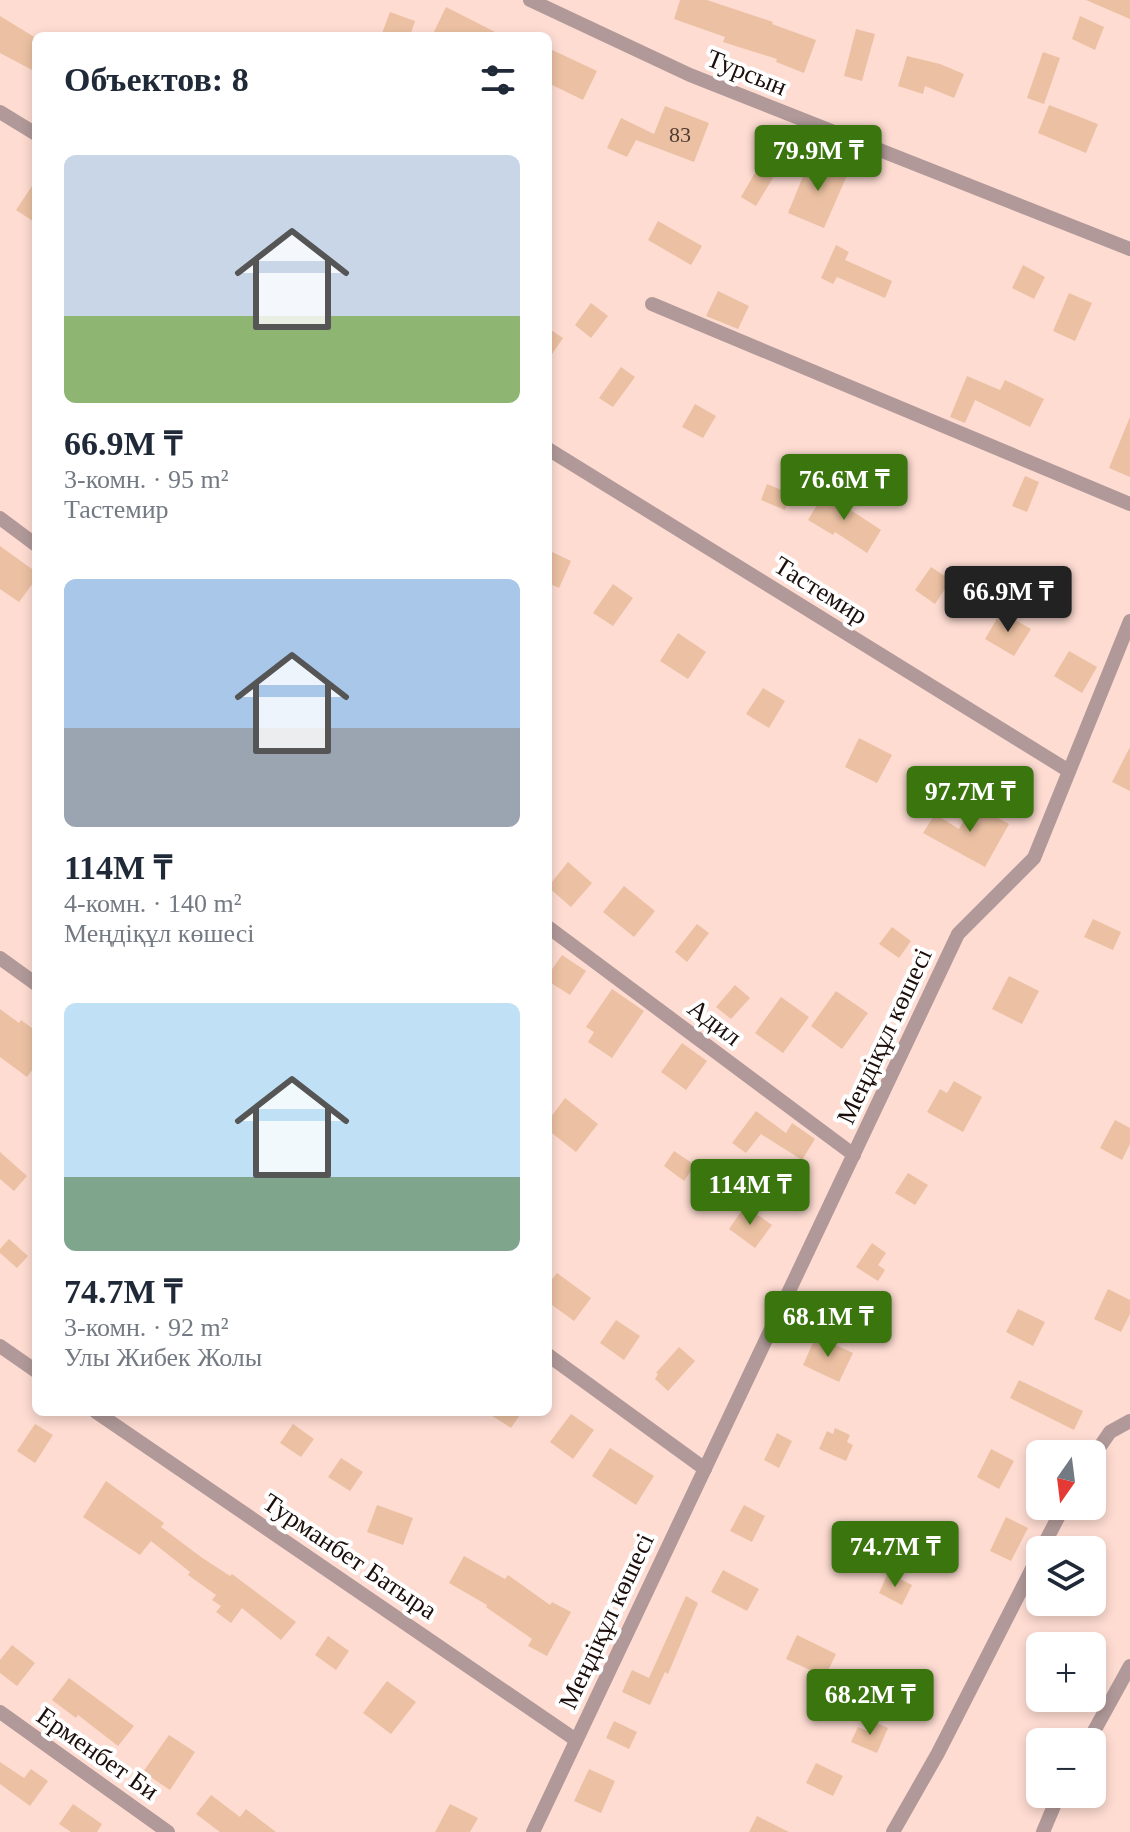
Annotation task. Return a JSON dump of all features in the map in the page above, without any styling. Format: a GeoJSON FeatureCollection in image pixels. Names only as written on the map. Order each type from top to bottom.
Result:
{"type":"FeatureCollection","features":[{"type":"Feature","properties":{"kind":"street","name":"Турсын"},"geometry":{"type":"LineString","coordinates":[[530,0],[690,75],[1130,249]]}},
{"type":"Feature","properties":{"kind":"street"},"geometry":{"type":"LineString","coordinates":[[0,112],[32,132]]}},
{"type":"Feature","properties":{"kind":"street"},"geometry":{"type":"LineString","coordinates":[[652,304],[1130,504]]}},
{"type":"Feature","properties":{"kind":"street","name":"Тастемир"},"geometry":{"type":"LineString","coordinates":[[552,451],[1069,771]]}},
{"type":"Feature","properties":{"kind":"street"},"geometry":{"type":"LineString","coordinates":[[0,518],[32,542]]}},
{"type":"Feature","properties":{"kind":"street","name":"Меңдіқұл көшесі"},"geometry":{"type":"LineString","coordinates":[[533,1832],[958,934],[1034,858],[1130,621]]}},
{"type":"Feature","properties":{"kind":"street","name":"Адил"},"geometry":{"type":"LineString","coordinates":[[552,930],[854,1155]]}},
{"type":"Feature","properties":{"kind":"street"},"geometry":{"type":"LineString","coordinates":[[0,958],[32,981]]}},
{"type":"Feature","properties":{"kind":"street"},"geometry":{"type":"LineString","coordinates":[[0,1346],[32,1368]]}},
{"type":"Feature","properties":{"kind":"street"},"geometry":{"type":"LineString","coordinates":[[552,1358],[705,1469]]}},
{"type":"Feature","properties":{"kind":"street","name":"Турманбет Батыра"},"geometry":{"type":"LineString","coordinates":[[102,1416],[576,1740]]}},
{"type":"Feature","properties":{"kind":"street"},"geometry":{"type":"LineString","coordinates":[[1104,1440],[1110,1432],[1130,1421]]}},
{"type":"Feature","properties":{"kind":"street"},"geometry":{"type":"LineString","coordinates":[[893,1832],[938,1753],[1026,1580]]}},
{"type":"Feature","properties":{"kind":"street"},"geometry":{"type":"LineString","coordinates":[[1096,1728],[1130,1666]]}},
{"type":"Feature","properties":{"kind":"street","name":"Ерменбет Би"},"geometry":{"type":"LineString","coordinates":[[0,1712],[168,1832]]}},
{"type":"Feature","properties":{"kind":"street"},"geometry":{"type":"LineString","coordinates":[[1043,1832],[1053,1808]]}},
{"type":"Feature","properties":{"kind":"building"},"geometry":{"type":"Polygon","coordinates":[[[680,0],[707,0],[816,40],[804,73],[776,62],[777,59],[723,42],[725,37],[674,19],[680,0]]]}},
{"type":"Feature","properties":{"kind":"building"},"geometry":{"type":"Polygon","coordinates":[[[1086,0],[1130,0],[1130,19],[1086,0]]]}},
{"type":"Feature","properties":{"kind":"building"},"geometry":{"type":"Polygon","coordinates":[[[446,7],[495,32],[434,32],[446,7]]]}},
{"type":"Feature","properties":{"kind":"building"},"geometry":{"type":"Polygon","coordinates":[[[390,12],[415,21],[411,32],[382,32],[390,12]]]}},
{"type":"Feature","properties":{"kind":"building"},"geometry":{"type":"Polygon","coordinates":[[[0,16],[32,36],[32,70],[0,53],[0,16]]]}},
{"type":"Feature","properties":{"kind":"building"},"geometry":{"type":"Polygon","coordinates":[[[1080,16],[1104,27],[1095,50],[1072,39],[1080,16]]]}},
{"type":"Feature","properties":{"kind":"building"},"geometry":{"type":"Polygon","coordinates":[[[856,29],[875,34],[862,81],[844,76],[856,29]]]}},
{"type":"Feature","properties":{"kind":"building"},"geometry":{"type":"Polygon","coordinates":[[[552,50],[597,71],[583,100],[552,85],[552,50]]]}},
{"type":"Feature","properties":{"kind":"building"},"geometry":{"type":"Polygon","coordinates":[[[1043,52],[1060,58],[1044,104],[1027,98],[1043,52]]]}},
{"type":"Feature","properties":{"kind":"building"},"geometry":{"type":"Polygon","coordinates":[[[907,56],[964,74],[954,98],[925,86],[923,94],[898,86],[907,56]]]}},
{"type":"Feature","properties":{"kind":"building"},"geometry":{"type":"Polygon","coordinates":[[[1049,105],[1098,124],[1086,153],[1038,133],[1049,105]]]}},
{"type":"Feature","properties":{"kind":"building"},"geometry":{"type":"Polygon","coordinates":[[[665,106],[709,123],[694,162],[636,140],[627,157],[607,148],[621,118],[654,134],[665,106]]]}},
{"type":"Feature","properties":{"kind":"building"},"geometry":{"type":"Polygon","coordinates":[[[811,157],[848,173],[824,228],[788,213],[811,157]]]}},
{"type":"Feature","properties":{"kind":"building"},"geometry":{"type":"Polygon","coordinates":[[[760,164],[776,173],[756,206],[741,197],[760,164]]]}},
{"type":"Feature","properties":{"kind":"building"},"geometry":{"type":"Polygon","coordinates":[[[32,186],[32,220],[16,210],[32,186]]]}},
{"type":"Feature","properties":{"kind":"building"},"geometry":{"type":"Polygon","coordinates":[[[658,221],[702,246],[691,265],[648,240],[658,221]]]}},
{"type":"Feature","properties":{"kind":"building"},"geometry":{"type":"Polygon","coordinates":[[[836,245],[849,252],[845,260],[892,281],[885,298],[837,277],[833,284],[821,278],[836,245]]]}},
{"type":"Feature","properties":{"kind":"building"},"geometry":{"type":"Polygon","coordinates":[[[1023,265],[1045,277],[1034,299],[1012,288],[1023,265]]]}},
{"type":"Feature","properties":{"kind":"building"},"geometry":{"type":"Polygon","coordinates":[[[718,291],[749,306],[738,329],[706,316],[718,291]]]}},
{"type":"Feature","properties":{"kind":"building"},"geometry":{"type":"Polygon","coordinates":[[[1069,293],[1092,303],[1075,341],[1053,331],[1069,293]]]}},
{"type":"Feature","properties":{"kind":"building"},"geometry":{"type":"Polygon","coordinates":[[[591,303],[608,316],[591,338],[575,325],[591,303]]]}},
{"type":"Feature","properties":{"kind":"building"},"geometry":{"type":"Polygon","coordinates":[[[552,331],[563,338],[552,354],[552,331]]]}},
{"type":"Feature","properties":{"kind":"building"},"geometry":{"type":"Polygon","coordinates":[[[621,367],[635,377],[613,407],[599,398],[621,367]]]}},
{"type":"Feature","properties":{"kind":"building"},"geometry":{"type":"Polygon","coordinates":[[[967,376],[1000,390],[1005,380],[1044,399],[1030,427],[975,400],[965,423],[950,417],[967,376]]]}},
{"type":"Feature","properties":{"kind":"building"},"geometry":{"type":"Polygon","coordinates":[[[695,404],[716,416],[703,438],[682,427],[695,404]]]}},
{"type":"Feature","properties":{"kind":"building"},"geometry":{"type":"Polygon","coordinates":[[[1130,417],[1130,477],[1109,468],[1130,417]]]}},
{"type":"Feature","properties":{"kind":"building"},"geometry":{"type":"Polygon","coordinates":[[[1025,476],[1039,482],[1027,512],[1012,506],[1025,476]]]}},
{"type":"Feature","properties":{"kind":"building"},"geometry":{"type":"Polygon","coordinates":[[[767,484],[791,494],[785,510],[761,500],[767,484]]]}},
{"type":"Feature","properties":{"kind":"building"},"geometry":{"type":"Polygon","coordinates":[[[826,490],[851,505],[849,509],[881,530],[867,553],[835,532],[833,535],[808,520],[826,490]]]}},
{"type":"Feature","properties":{"kind":"building"},"geometry":{"type":"Polygon","coordinates":[[[0,546],[32,569],[32,584],[19,602],[0,589],[0,546]]]}},
{"type":"Feature","properties":{"kind":"building"},"geometry":{"type":"Polygon","coordinates":[[[552,552],[571,561],[559,588],[552,585],[552,552]]]}},
{"type":"Feature","properties":{"kind":"building"},"geometry":{"type":"Polygon","coordinates":[[[931,567],[951,580],[935,604],[915,590],[931,567]]]}},
{"type":"Feature","properties":{"kind":"building"},"geometry":{"type":"Polygon","coordinates":[[[613,584],[633,598],[613,626],[593,613],[613,584]]]}},
{"type":"Feature","properties":{"kind":"building"},"geometry":{"type":"Polygon","coordinates":[[[1001,612],[1031,629],[1014,656],[985,639],[1001,612]]]}},
{"type":"Feature","properties":{"kind":"building"},"geometry":{"type":"Polygon","coordinates":[[[678,633],[706,652],[688,679],[660,661],[678,633]]]}},
{"type":"Feature","properties":{"kind":"building"},"geometry":{"type":"Polygon","coordinates":[[[1069,651],[1097,667],[1082,693],[1054,676],[1069,651]]]}},
{"type":"Feature","properties":{"kind":"building"},"geometry":{"type":"Polygon","coordinates":[[[763,688],[785,701],[769,728],[746,714],[763,688]]]}},
{"type":"Feature","properties":{"kind":"building"},"geometry":{"type":"Polygon","coordinates":[[[859,738],[892,755],[877,783],[845,767],[859,738]]]}},
{"type":"Feature","properties":{"kind":"building"},"geometry":{"type":"Polygon","coordinates":[[[1130,747],[1130,791],[1112,782],[1130,747]]]}},
{"type":"Feature","properties":{"kind":"building"},"geometry":{"type":"Polygon","coordinates":[[[973,804],[1009,824],[985,867],[923,833],[935,814],[959,829],[973,804]]]}},
{"type":"Feature","properties":{"kind":"building"},"geometry":{"type":"Polygon","coordinates":[[[568,862],[592,883],[571,907],[552,890],[552,882],[568,862]]]}},
{"type":"Feature","properties":{"kind":"building"},"geometry":{"type":"Polygon","coordinates":[[[624,886],[655,911],[634,937],[603,912],[624,886]]]}},
{"type":"Feature","properties":{"kind":"building"},"geometry":{"type":"Polygon","coordinates":[[[1093,919],[1121,932],[1113,950],[1084,937],[1093,919]]]}},
{"type":"Feature","properties":{"kind":"building"},"geometry":{"type":"Polygon","coordinates":[[[697,924],[709,933],[687,962],[675,952],[697,924]]]}},
{"type":"Feature","properties":{"kind":"building"},"geometry":{"type":"Polygon","coordinates":[[[892,927],[911,941],[899,958],[879,944],[892,927]]]}},
{"type":"Feature","properties":{"kind":"building"},"geometry":{"type":"Polygon","coordinates":[[[562,955],[586,971],[570,995],[552,984],[552,969],[562,955]]]}},
{"type":"Feature","properties":{"kind":"building"},"geometry":{"type":"Polygon","coordinates":[[[1009,976],[1039,991],[1022,1024],[992,1009],[1009,976]]]}},
{"type":"Feature","properties":{"kind":"building"},"geometry":{"type":"Polygon","coordinates":[[[735,985],[750,998],[731,1019],[716,1007],[735,985]]]}},
{"type":"Feature","properties":{"kind":"building"},"geometry":{"type":"Polygon","coordinates":[[[612,989],[644,1011],[612,1058],[588,1042],[594,1032],[586,1027],[612,989]]]}},
{"type":"Feature","properties":{"kind":"building"},"geometry":{"type":"Polygon","coordinates":[[[836,991],[868,1013],[842,1049],[811,1026],[836,991]]]}},
{"type":"Feature","properties":{"kind":"building"},"geometry":{"type":"Polygon","coordinates":[[[781,997],[809,1017],[783,1053],[755,1033],[781,997]]]}},
{"type":"Feature","properties":{"kind":"building"},"geometry":{"type":"Polygon","coordinates":[[[0,1009],[32,1028],[32,1070],[27,1077],[0,1057],[0,1009]]]}},
{"type":"Feature","properties":{"kind":"building"},"geometry":{"type":"Polygon","coordinates":[[[682,1043],[707,1061],[686,1090],[661,1072],[682,1043]]]}},
{"type":"Feature","properties":{"kind":"building"},"geometry":{"type":"Polygon","coordinates":[[[954,1081],[982,1097],[963,1132],[927,1112],[940,1089],[947,1093],[954,1081]]]}},
{"type":"Feature","properties":{"kind":"building"},"geometry":{"type":"Polygon","coordinates":[[[565,1098],[598,1124],[576,1152],[552,1133],[552,1116],[565,1098]]]}},
{"type":"Feature","properties":{"kind":"building"},"geometry":{"type":"Polygon","coordinates":[[[756,1111],[786,1133],[792,1123],[815,1139],[802,1160],[761,1134],[746,1153],[732,1143],[756,1111]]]}},
{"type":"Feature","properties":{"kind":"building"},"geometry":{"type":"Polygon","coordinates":[[[1115,1120],[1130,1128],[1130,1144],[1122,1160],[1100,1148],[1115,1120]]]}},
{"type":"Feature","properties":{"kind":"building"},"geometry":{"type":"Polygon","coordinates":[[[674,1151],[695,1165],[684,1181],[664,1166],[674,1151]]]}},
{"type":"Feature","properties":{"kind":"building"},"geometry":{"type":"Polygon","coordinates":[[[0,1152],[27,1176],[14,1191],[0,1179],[0,1152]]]}},
{"type":"Feature","properties":{"kind":"building"},"geometry":{"type":"Polygon","coordinates":[[[908,1173],[928,1185],[915,1205],[895,1193],[908,1173]]]}},
{"type":"Feature","properties":{"kind":"building"},"geometry":{"type":"Polygon","coordinates":[[[745,1206],[772,1225],[755,1248],[729,1229],[745,1206]]]}},
{"type":"Feature","properties":{"kind":"building"},"geometry":{"type":"Polygon","coordinates":[[[9,1239],[28,1256],[17,1268],[0,1253],[9,1239]]]}},
{"type":"Feature","properties":{"kind":"building"},"geometry":{"type":"Polygon","coordinates":[[[872,1243],[886,1253],[878,1265],[885,1270],[878,1281],[856,1267],[872,1243]]]}},
{"type":"Feature","properties":{"kind":"building"},"geometry":{"type":"Polygon","coordinates":[[[557,1273],[591,1298],[574,1321],[552,1305],[552,1279],[557,1273]]]}},
{"type":"Feature","properties":{"kind":"building"},"geometry":{"type":"Polygon","coordinates":[[[1108,1289],[1130,1300],[1130,1314],[1121,1332],[1094,1319],[1108,1289]]]}},
{"type":"Feature","properties":{"kind":"building"},"geometry":{"type":"Polygon","coordinates":[[[1018,1309],[1045,1322],[1033,1346],[1006,1332],[1018,1309]]]}},
{"type":"Feature","properties":{"kind":"building"},"geometry":{"type":"Polygon","coordinates":[[[616,1320],[640,1336],[624,1360],[600,1343],[616,1320]]]}},
{"type":"Feature","properties":{"kind":"building"},"geometry":{"type":"Polygon","coordinates":[[[816,1336],[853,1353],[839,1382],[803,1365],[816,1336]]]}},
{"type":"Feature","properties":{"kind":"building"},"geometry":{"type":"Polygon","coordinates":[[[679,1347],[695,1361],[668,1391],[655,1379],[656,1373],[679,1347]]]}},
{"type":"Feature","properties":{"kind":"building"},"geometry":{"type":"Polygon","coordinates":[[[1019,1380],[1083,1411],[1074,1430],[1010,1398],[1019,1380]]]}},
{"type":"Feature","properties":{"kind":"building"},"geometry":{"type":"Polygon","coordinates":[[[571,1414],[594,1430],[573,1459],[550,1442],[571,1414]]]}},
{"type":"Feature","properties":{"kind":"building"},"geometry":{"type":"Polygon","coordinates":[[[492,1416],[519,1416],[511,1428],[492,1416]]]}},
{"type":"Feature","properties":{"kind":"building"},"geometry":{"type":"Polygon","coordinates":[[[35,1424],[53,1435],[35,1463],[17,1451],[35,1424]]]}},
{"type":"Feature","properties":{"kind":"building"},"geometry":{"type":"Polygon","coordinates":[[[293,1424],[314,1439],[301,1457],[280,1443],[293,1424]]]}},
{"type":"Feature","properties":{"kind":"building"},"geometry":{"type":"Polygon","coordinates":[[[835,1428],[850,1435],[847,1442],[853,1445],[846,1461],[819,1449],[827,1431],[833,1434],[835,1428]]]}},
{"type":"Feature","properties":{"kind":"building"},"geometry":{"type":"Polygon","coordinates":[[[777,1433],[792,1441],[779,1468],[764,1460],[777,1433]]]}},
{"type":"Feature","properties":{"kind":"building"},"geometry":{"type":"Polygon","coordinates":[[[610,1448],[654,1476],[636,1505],[592,1476],[610,1448]]]}},
{"type":"Feature","properties":{"kind":"building"},"geometry":{"type":"Polygon","coordinates":[[[991,1449],[1014,1461],[999,1489],[977,1477],[991,1449]]]}},
{"type":"Feature","properties":{"kind":"building"},"geometry":{"type":"Polygon","coordinates":[[[341,1458],[363,1472],[350,1491],[328,1477],[341,1458]]]}},
{"type":"Feature","properties":{"kind":"building"},"geometry":{"type":"Polygon","coordinates":[[[106,1481],[164,1523],[161,1527],[201,1557],[230,1576],[232,1574],[296,1622],[281,1640],[242,1608],[231,1623],[216,1612],[221,1606],[212,1600],[216,1595],[188,1575],[190,1572],[151,1541],[140,1555],[83,1517],[106,1481]]]}},
{"type":"Feature","properties":{"kind":"building"},"geometry":{"type":"Polygon","coordinates":[[[377,1505],[413,1518],[403,1545],[367,1532],[377,1505]]]}},
{"type":"Feature","properties":{"kind":"building"},"geometry":{"type":"Polygon","coordinates":[[[744,1505],[765,1516],[752,1542],[730,1531],[744,1505]]]}},
{"type":"Feature","properties":{"kind":"building"},"geometry":{"type":"Polygon","coordinates":[[[1006,1517],[1028,1528],[1011,1561],[990,1551],[1006,1517]]]}},
{"type":"Feature","properties":{"kind":"building"},"geometry":{"type":"Polygon","coordinates":[[[464,1556],[505,1579],[508,1575],[550,1605],[552,1602],[571,1612],[547,1656],[528,1646],[532,1639],[487,1605],[449,1583],[464,1556]]]}},
{"type":"Feature","properties":{"kind":"building"},"geometry":{"type":"Polygon","coordinates":[[[723,1570],[759,1589],[747,1611],[711,1592],[723,1570]]]}},
{"type":"Feature","properties":{"kind":"building"},"geometry":{"type":"Polygon","coordinates":[[[888,1573],[912,1585],[902,1605],[879,1593],[888,1573]]]}},
{"type":"Feature","properties":{"kind":"building"},"geometry":{"type":"Polygon","coordinates":[[[686,1596],[698,1603],[668,1674],[665,1672],[650,1705],[622,1692],[632,1670],[649,1678],[686,1596]]]}},
{"type":"Feature","properties":{"kind":"building"},"geometry":{"type":"Polygon","coordinates":[[[797,1635],[836,1654],[825,1677],[786,1659],[797,1635]]]}},
{"type":"Feature","properties":{"kind":"building"},"geometry":{"type":"Polygon","coordinates":[[[328,1636],[349,1651],[336,1670],[315,1655],[328,1636]]]}},
{"type":"Feature","properties":{"kind":"building"},"geometry":{"type":"Polygon","coordinates":[[[12,1645],[35,1663],[17,1686],[0,1673],[0,1660],[12,1645]]]}},
{"type":"Feature","properties":{"kind":"building"},"geometry":{"type":"Polygon","coordinates":[[[69,1678],[134,1726],[118,1746],[78,1715],[76,1718],[52,1700],[69,1678]]]}},
{"type":"Feature","properties":{"kind":"building"},"geometry":{"type":"Polygon","coordinates":[[[387,1681],[416,1702],[391,1734],[363,1713],[387,1681]]]}},
{"type":"Feature","properties":{"kind":"building"},"geometry":{"type":"Polygon","coordinates":[[[614,1721],[637,1732],[629,1749],[606,1738],[614,1721]]]}},
{"type":"Feature","properties":{"kind":"building"},"geometry":{"type":"Polygon","coordinates":[[[871,1721],[888,1728],[877,1753],[851,1742],[858,1727],[867,1731],[871,1721]]]}},
{"type":"Feature","properties":{"kind":"building"},"geometry":{"type":"Polygon","coordinates":[[[169,1735],[195,1752],[170,1790],[143,1772],[169,1735]]]}},
{"type":"Feature","properties":{"kind":"building"},"geometry":{"type":"Polygon","coordinates":[[[0,1762],[24,1778],[31,1769],[48,1781],[30,1806],[0,1784],[0,1762]]]}},
{"type":"Feature","properties":{"kind":"building"},"geometry":{"type":"Polygon","coordinates":[[[816,1763],[843,1776],[833,1796],[806,1783],[816,1763]]]}},
{"type":"Feature","properties":{"kind":"building"},"geometry":{"type":"Polygon","coordinates":[[[589,1769],[615,1781],[601,1813],[574,1801],[589,1769]]]}},
{"type":"Feature","properties":{"kind":"building"},"geometry":{"type":"Polygon","coordinates":[[[211,1795],[240,1817],[246,1809],[276,1832],[220,1832],[196,1814],[211,1795]]]}},
{"type":"Feature","properties":{"kind":"building"},"geometry":{"type":"Polygon","coordinates":[[[73,1804],[102,1824],[97,1832],[71,1832],[59,1824],[73,1804]]]}},
{"type":"Feature","properties":{"kind":"building"},"geometry":{"type":"Polygon","coordinates":[[[450,1804],[478,1818],[470,1832],[435,1832],[450,1804]]]}},
{"type":"Feature","properties":{"kind":"building"},"geometry":{"type":"Polygon","coordinates":[[[757,1816],[789,1832],[749,1832],[757,1816]]]}}]}
